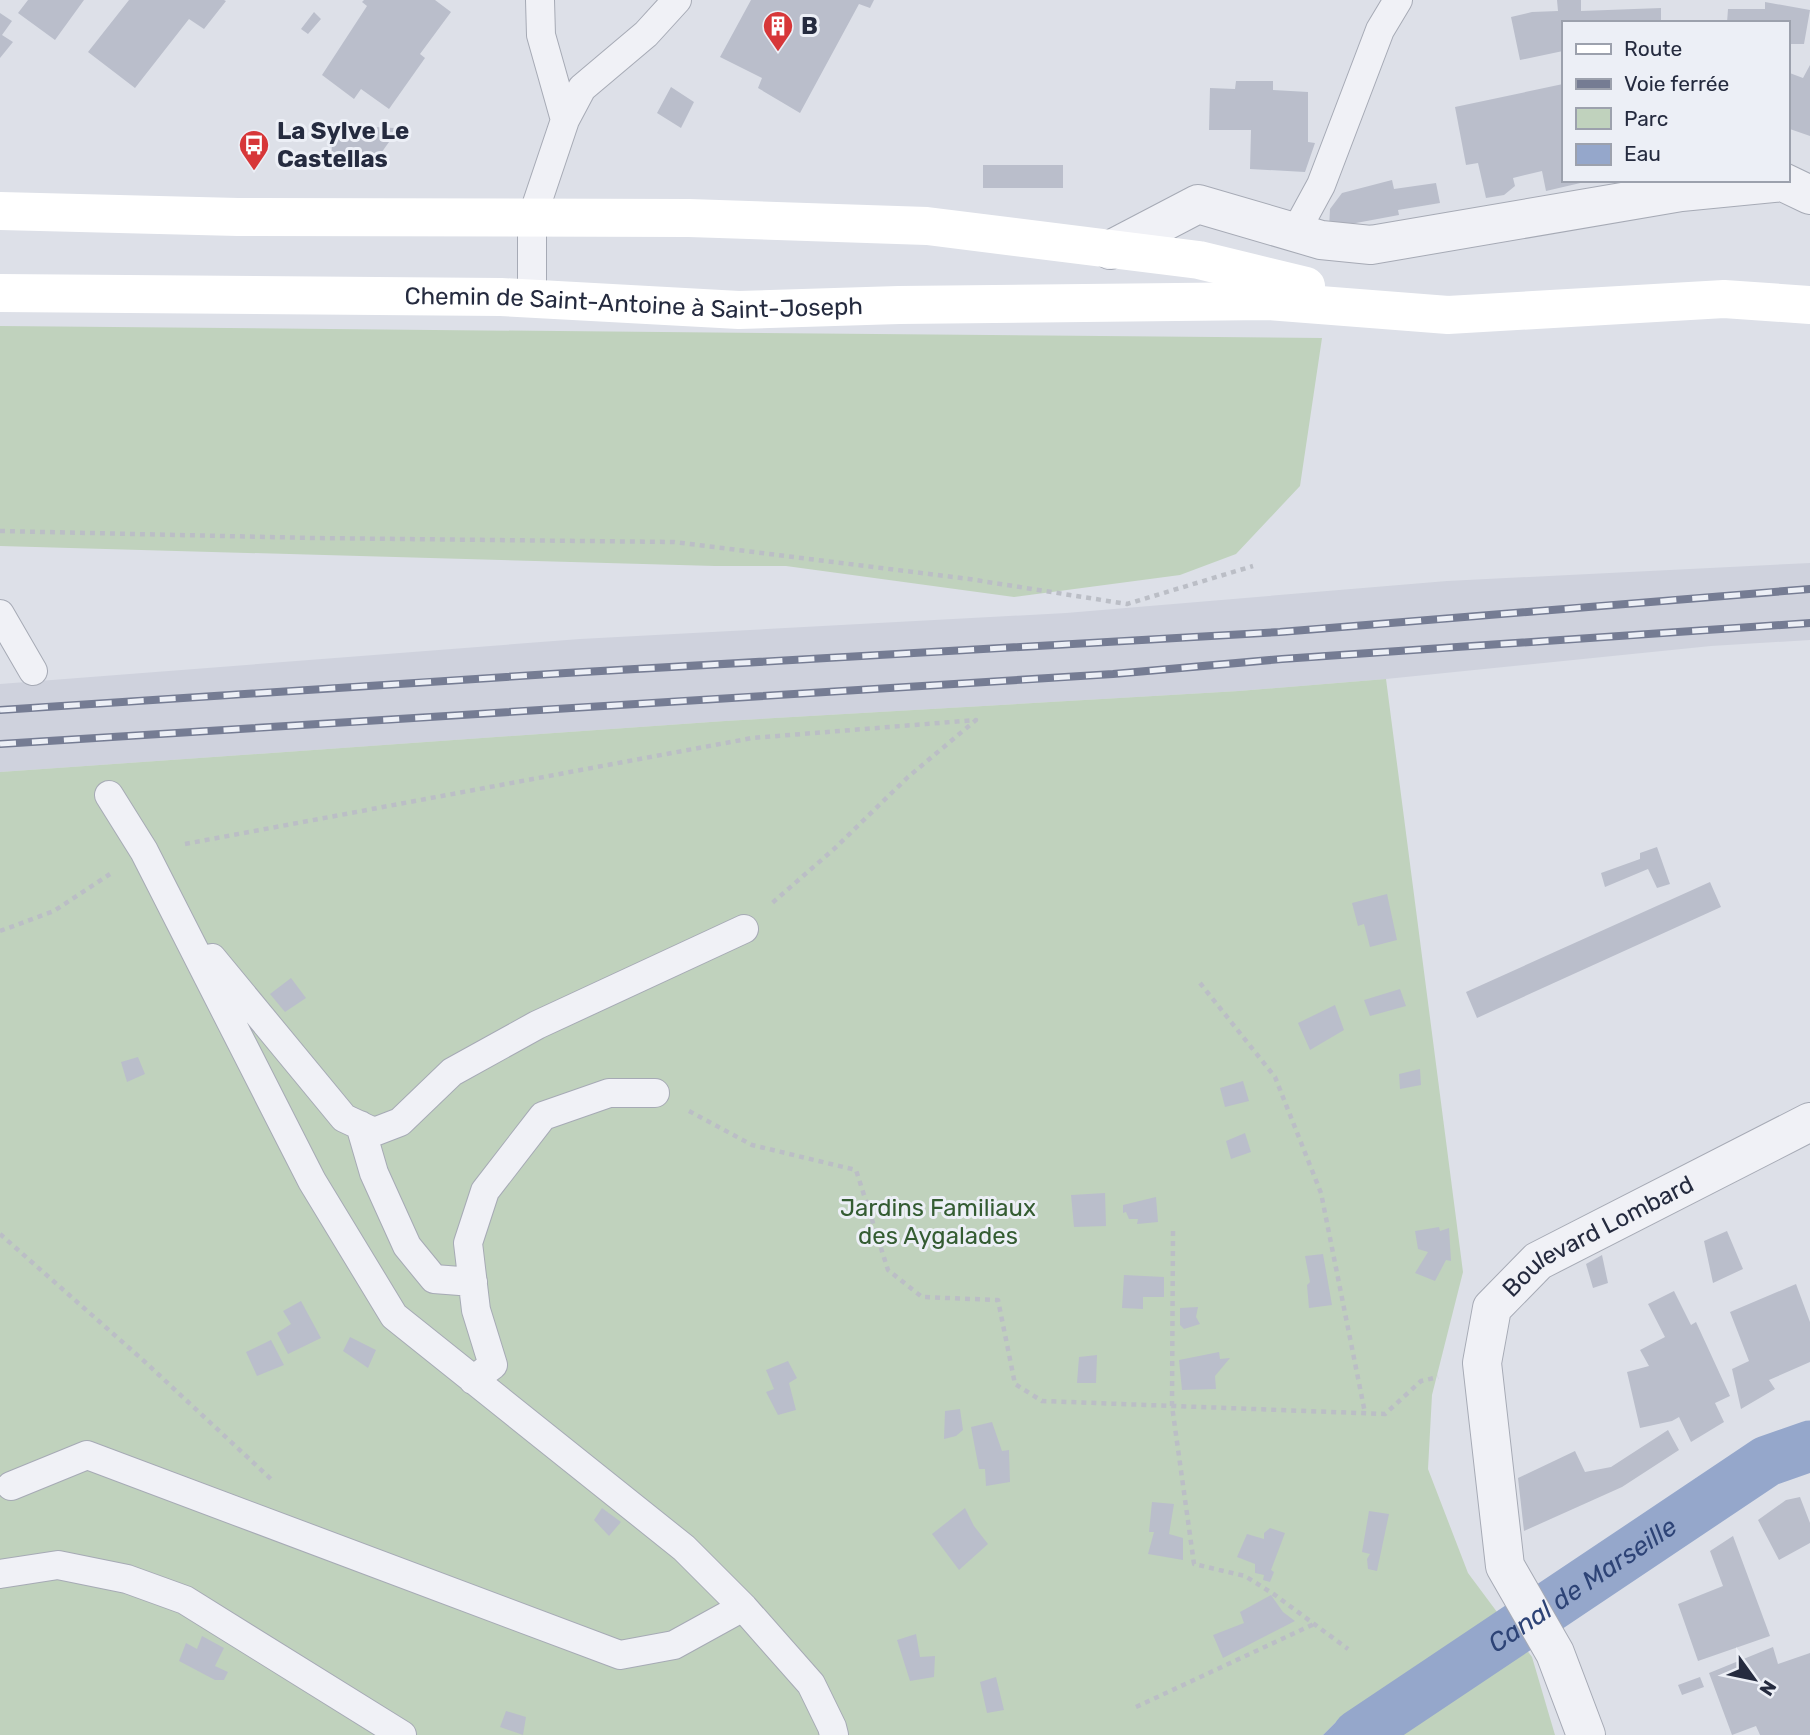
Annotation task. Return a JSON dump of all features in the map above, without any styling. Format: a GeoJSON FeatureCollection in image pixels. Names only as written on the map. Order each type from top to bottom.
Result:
{"type":"FeatureCollection","features":[{"type":"Feature","properties":{"kind":"main road","name":"Chemin de Saint-Antoine à Saint-Joseph"},"geometry":{"type":"LineString","coordinates":[[0,211],[238,217],[689,218],[926,226],[1199,260],[1272,290]]}},
{"type":"Feature","properties":{"kind":"main road","name":"Chemin de Saint-Antoine à Saint-Joseph"},"geometry":{"type":"LineString","coordinates":[[0,293],[501,297],[739,310],[1272,290],[1448,315],[1724,299],[1810,305]]}},
{"type":"Feature","properties":{"kind":"street"},"geometry":{"type":"LineString","coordinates":[[1110,250],[1198,204],[1321,240],[1371,245],[1681,192],[1783,182],[1810,195]]}},
{"type":"Feature","properties":{"kind":"street"},"geometry":{"type":"LineString","coordinates":[[1272,290],[1296,231]]}},
{"type":"Feature","properties":{"kind":"street","name":"Boulevard Lombard"},"geometry":{"type":"LineString","coordinates":[[1586,1735],[1555,1653],[1505,1566],[1482,1363],[1492,1308],[1538,1261],[1810,1122]]}},
{"type":"Feature","properties":{"kind":"lane"},"geometry":{"type":"LineString","coordinates":[[540,0],[541,35],[565,120]]}},
{"type":"Feature","properties":{"kind":"lane"},"geometry":{"type":"LineString","coordinates":[[532,299],[532,218],[565,120],[582,88],[646,34],[677,0]]}},
{"type":"Feature","properties":{"kind":"lane"},"geometry":{"type":"LineString","coordinates":[[1296,231],[1321,185],[1380,30],[1398,0]]}},
{"type":"Feature","properties":{"kind":"lane"},"geometry":{"type":"LineString","coordinates":[[0,614],[33,671]]}},
{"type":"Feature","properties":{"kind":"lane"},"geometry":{"type":"LineString","coordinates":[[109,795],[144,851],[312,1181],[394,1316],[684,1548],[743,1607],[811,1684],[834,1735]]}},
{"type":"Feature","properties":{"kind":"lane"},"geometry":{"type":"LineString","coordinates":[[178,918],[344,1118],[374,1132],[400,1122],[452,1072],[537,1025],[744,929]]}},
{"type":"Feature","properties":{"kind":"lane"},"geometry":{"type":"LineString","coordinates":[[473,1380],[494,1365],[476,1310],[468,1243],[485,1191],[544,1116],[608,1093],[655,1093]]}},
{"type":"Feature","properties":{"kind":"lane"},"geometry":{"type":"LineString","coordinates":[[360,1125],[374,1173],[407,1246],[435,1279],[472,1282]]}},
{"type":"Feature","properties":{"kind":"lane"},"geometry":{"type":"LineString","coordinates":[[11,1486],[87,1455],[620,1655],[674,1645],[743,1607]]}},
{"type":"Feature","properties":{"kind":"lane"},"geometry":{"type":"LineString","coordinates":[[0,1574],[58,1565],[127,1579],[185,1600],[402,1735]]}},
{"type":"Feature","properties":{"kind":"path"},"geometry":{"type":"LineString","coordinates":[[0,531],[674,542],[969,579],[1127,604],[1252,566]]}},
{"type":"Feature","properties":{"kind":"path"},"geometry":{"type":"LineString","coordinates":[[0,931],[54,911],[144,851],[752,738],[976,720],[908,777],[834,849],[744,929]]}},
{"type":"Feature","properties":{"kind":"path"},"geometry":{"type":"LineString","coordinates":[[1200,983],[1275,1077],[1321,1193],[1365,1413]]}},
{"type":"Feature","properties":{"kind":"path"},"geometry":{"type":"LineString","coordinates":[[655,1093],[752,1145],[856,1170],[888,1270],[922,1297],[998,1300],[1015,1384],[1042,1401],[1385,1413],[1422,1381],[1473,1368],[1482,1363]]}},
{"type":"Feature","properties":{"kind":"path"},"geometry":{"type":"LineString","coordinates":[[1174,1231],[1172,1406],[1194,1564],[1245,1576],[1348,1650]]}},
{"type":"Feature","properties":{"kind":"path"},"geometry":{"type":"LineString","coordinates":[[0,1234],[144,1361],[277,1484]]}},
{"type":"Feature","properties":{"kind":"path"},"geometry":{"type":"LineString","coordinates":[[1136,1707],[1314,1624]]}},
{"type":"Feature","properties":{"kind":"shaded area"},"geometry":{"type":"Polygon","coordinates":[[[1810,563],[1810,640],[1711,646],[1239,691],[725,721],[0,772],[0,684],[580,639],[1066,613],[1447,581],[1810,563]]]}},
{"type":"Feature","properties":{"kind":"green space"},"geometry":{"type":"Polygon","coordinates":[[[0,326],[1322,338],[1300,486],[1236,554],[1180,575],[1014,597],[786,566],[0,546],[0,326]]]}},
{"type":"Feature","properties":{"kind":"green space","name":"Jardins Familiaux des Aygalades"},"geometry":{"type":"Polygon","coordinates":[[[1386,679],[1463,1272],[1432,1395],[1428,1469],[1468,1573],[1497,1612],[1338,1720],[1323,1735],[0,1735],[0,772],[725,721],[1239,691],[1386,679]]]}},
{"type":"Feature","properties":{"kind":"green space"},"geometry":{"type":"Polygon","coordinates":[[[1523,1645],[1532,1657],[1555,1735],[1390,1735],[1523,1645]]]}},
{"type":"Feature","properties":{"kind":"water"},"geometry":{"type":"Polygon","coordinates":[[[1497,1612],[1523,1645],[1390,1735],[1323,1735],[1338,1720],[1497,1612]]]}},
{"type":"Feature","properties":{"kind":"building"},"geometry":{"type":"Polygon","coordinates":[[[28,0],[84,0],[55,40],[18,13],[28,0]]]}},
{"type":"Feature","properties":{"kind":"building"},"geometry":{"type":"Polygon","coordinates":[[[129,0],[226,1],[204,29],[189,19],[135,88],[88,52],[129,0]]]}},
{"type":"Feature","properties":{"kind":"building"},"geometry":{"type":"Polygon","coordinates":[[[435,0],[451,12],[420,54],[425,58],[389,109],[361,89],[354,99],[322,75],[367,6],[362,2],[435,0]]]}},
{"type":"Feature","properties":{"kind":"building","name":"B"},"geometry":{"type":"Polygon","coordinates":[[[751,0],[874,0],[870,8],[859,4],[800,113],[758,88],[762,78],[720,57],[751,0]]]}},
{"type":"Feature","properties":{"kind":"building"},"geometry":{"type":"Polygon","coordinates":[[[1557,0],[1581,0],[1581,11],[1661,8],[1661,21],[1562,21],[1562,51],[1520,60],[1511,17],[1532,12],[1558,11],[1557,0]]]}},
{"type":"Feature","properties":{"kind":"building"},"geometry":{"type":"Polygon","coordinates":[[[1765,2],[1810,10],[1804,44],[1789,44],[1789,21],[1727,21],[1728,9],[1765,9],[1765,2]]]}},
{"type":"Feature","properties":{"kind":"building"},"geometry":{"type":"Polygon","coordinates":[[[314,12],[321,19],[308,34],[301,29],[314,12]]]}},
{"type":"Feature","properties":{"kind":"building"},"geometry":{"type":"Polygon","coordinates":[[[0,13],[12,21],[2,35],[13,42],[0,58],[0,13]]]}},
{"type":"Feature","properties":{"kind":"building"},"geometry":{"type":"Polygon","coordinates":[[[1810,65],[1810,136],[1789,129],[1789,73],[1803,78],[1810,65]]]}},
{"type":"Feature","properties":{"kind":"building"},"geometry":{"type":"Polygon","coordinates":[[[1236,81],[1273,81],[1273,90],[1308,92],[1308,142],[1315,143],[1305,172],[1250,169],[1251,130],[1209,130],[1210,88],[1235,89],[1236,81]]]}},
{"type":"Feature","properties":{"kind":"building"},"geometry":{"type":"Polygon","coordinates":[[[1562,84],[1562,182],[1585,182],[1546,191],[1542,171],[1513,178],[1515,186],[1504,195],[1486,198],[1478,163],[1466,165],[1455,107],[1562,84]]]}},
{"type":"Feature","properties":{"kind":"building"},"geometry":{"type":"Polygon","coordinates":[[[671,87],[694,102],[681,128],[657,113],[671,87]]]}},
{"type":"Feature","properties":{"kind":"building"},"geometry":{"type":"Polygon","coordinates":[[[331,125],[395,128],[394,135],[379,156],[332,155],[331,125]]]}},
{"type":"Feature","properties":{"kind":"building"},"geometry":{"type":"Polygon","coordinates":[[[983,165],[1063,165],[1063,188],[983,188],[983,165]]]}},
{"type":"Feature","properties":{"kind":"building"},"geometry":{"type":"Polygon","coordinates":[[[1392,180],[1394,189],[1436,183],[1440,203],[1398,210],[1399,215],[1329,228],[1330,209],[1342,193],[1392,180]]]}},
{"type":"Feature","properties":{"kind":"building"},"geometry":{"type":"Polygon","coordinates":[[[1657,847],[1670,884],[1657,888],[1648,869],[1605,887],[1601,873],[1640,859],[1640,853],[1657,847]]]}},
{"type":"Feature","properties":{"kind":"building"},"geometry":{"type":"Polygon","coordinates":[[[1710,882],[1721,907],[1477,1018],[1466,992],[1710,882]]]}},
{"type":"Feature","properties":{"kind":"building"},"geometry":{"type":"Polygon","coordinates":[[[1387,894],[1397,940],[1370,947],[1364,924],[1358,926],[1352,903],[1387,894]]]}},
{"type":"Feature","properties":{"kind":"building"},"geometry":{"type":"Polygon","coordinates":[[[291,978],[306,998],[285,1012],[270,994],[291,978]]]}},
{"type":"Feature","properties":{"kind":"building"},"geometry":{"type":"Polygon","coordinates":[[[1400,989],[1406,1006],[1370,1016],[1364,1000],[1400,989]]]}},
{"type":"Feature","properties":{"kind":"building"},"geometry":{"type":"Polygon","coordinates":[[[1335,1005],[1344,1030],[1310,1050],[1298,1023],[1335,1005]]]}},
{"type":"Feature","properties":{"kind":"building"},"geometry":{"type":"Polygon","coordinates":[[[138,1057],[145,1074],[127,1082],[121,1062],[138,1057]]]}},
{"type":"Feature","properties":{"kind":"building"},"geometry":{"type":"Polygon","coordinates":[[[1420,1069],[1421,1085],[1400,1089],[1399,1074],[1420,1069]]]}},
{"type":"Feature","properties":{"kind":"building"},"geometry":{"type":"Polygon","coordinates":[[[1243,1081],[1249,1101],[1225,1107],[1220,1088],[1243,1081]]]}},
{"type":"Feature","properties":{"kind":"building"},"geometry":{"type":"Polygon","coordinates":[[[1245,1133],[1251,1152],[1231,1159],[1226,1141],[1245,1133]]]}},
{"type":"Feature","properties":{"kind":"building"},"geometry":{"type":"Polygon","coordinates":[[[1105,1193],[1106,1226],[1074,1227],[1071,1195],[1105,1193]]]}},
{"type":"Feature","properties":{"kind":"building"},"geometry":{"type":"Polygon","coordinates":[[[1156,1197],[1158,1222],[1137,1224],[1138,1219],[1129,1219],[1126,1212],[1123,1213],[1123,1205],[1156,1197]]]}},
{"type":"Feature","properties":{"kind":"building"},"geometry":{"type":"Polygon","coordinates":[[[1439,1227],[1440,1231],[1449,1228],[1451,1261],[1446,1260],[1435,1281],[1415,1273],[1428,1252],[1418,1249],[1415,1231],[1439,1227]]]}},
{"type":"Feature","properties":{"kind":"building"},"geometry":{"type":"Polygon","coordinates":[[[1727,1231],[1743,1269],[1713,1283],[1704,1241],[1727,1231]]]}},
{"type":"Feature","properties":{"kind":"building"},"geometry":{"type":"Polygon","coordinates":[[[1323,1254],[1332,1305],[1309,1308],[1307,1285],[1310,1282],[1305,1256],[1323,1254]]]}},
{"type":"Feature","properties":{"kind":"building"},"geometry":{"type":"Polygon","coordinates":[[[1602,1255],[1608,1283],[1593,1288],[1586,1264],[1602,1255]]]}},
{"type":"Feature","properties":{"kind":"building"},"geometry":{"type":"Polygon","coordinates":[[[1124,1275],[1164,1277],[1164,1297],[1143,1297],[1143,1309],[1122,1308],[1124,1275]]]}},
{"type":"Feature","properties":{"kind":"building"},"geometry":{"type":"Polygon","coordinates":[[[1796,1284],[1810,1322],[1810,1362],[1769,1380],[1775,1389],[1741,1409],[1732,1369],[1749,1361],[1730,1312],[1796,1284]]]}},
{"type":"Feature","properties":{"kind":"building"},"geometry":{"type":"Polygon","coordinates":[[[1674,1291],[1691,1325],[1696,1322],[1730,1396],[1715,1403],[1724,1422],[1691,1442],[1679,1417],[1640,1428],[1627,1372],[1649,1366],[1640,1350],[1665,1337],[1648,1304],[1674,1291]]]}},
{"type":"Feature","properties":{"kind":"building"},"geometry":{"type":"Polygon","coordinates":[[[301,1301],[321,1338],[288,1354],[277,1333],[291,1324],[283,1311],[301,1301]]]}},
{"type":"Feature","properties":{"kind":"building"},"geometry":{"type":"Polygon","coordinates":[[[1198,1307],[1196,1317],[1200,1324],[1184,1329],[1180,1325],[1180,1308],[1198,1307]]]}},
{"type":"Feature","properties":{"kind":"building"},"geometry":{"type":"Polygon","coordinates":[[[350,1337],[376,1350],[368,1368],[343,1351],[350,1337]]]}},
{"type":"Feature","properties":{"kind":"building"},"geometry":{"type":"Polygon","coordinates":[[[271,1340],[284,1365],[257,1376],[246,1352],[271,1340]]]}},
{"type":"Feature","properties":{"kind":"building"},"geometry":{"type":"Polygon","coordinates":[[[1219,1352],[1220,1359],[1230,1358],[1215,1376],[1216,1389],[1182,1390],[1179,1360],[1219,1352]]]}},
{"type":"Feature","properties":{"kind":"building"},"geometry":{"type":"Polygon","coordinates":[[[1097,1355],[1096,1383],[1077,1383],[1079,1357],[1097,1355]]]}},
{"type":"Feature","properties":{"kind":"building"},"geometry":{"type":"Polygon","coordinates":[[[788,1361],[797,1378],[789,1383],[796,1410],[778,1415],[766,1392],[774,1389],[766,1370],[788,1361]]]}},
{"type":"Feature","properties":{"kind":"building"},"geometry":{"type":"Polygon","coordinates":[[[960,1409],[963,1430],[956,1436],[944,1439],[945,1411],[960,1409]]]}},
{"type":"Feature","properties":{"kind":"building"},"geometry":{"type":"Polygon","coordinates":[[[992,1422],[1002,1451],[1009,1450],[1010,1482],[986,1486],[985,1469],[979,1469],[971,1427],[992,1422]]]}},
{"type":"Feature","properties":{"kind":"building"},"geometry":{"type":"Polygon","coordinates":[[[1668,1430],[1679,1450],[1622,1487],[1524,1531],[1518,1478],[1575,1451],[1585,1472],[1611,1467],[1668,1430]]]}},
{"type":"Feature","properties":{"kind":"building"},"geometry":{"type":"Polygon","coordinates":[[[1800,1497],[1810,1523],[1810,1543],[1779,1560],[1758,1520],[1786,1500],[1800,1497]]]}},
{"type":"Feature","properties":{"kind":"building"},"geometry":{"type":"Polygon","coordinates":[[[1152,1502],[1174,1504],[1169,1534],[1183,1538],[1183,1560],[1148,1554],[1154,1532],[1149,1532],[1152,1502]]]}},
{"type":"Feature","properties":{"kind":"building"},"geometry":{"type":"Polygon","coordinates":[[[602,1508],[621,1522],[609,1536],[594,1520],[602,1508]]]}},
{"type":"Feature","properties":{"kind":"building"},"geometry":{"type":"Polygon","coordinates":[[[965,1508],[974,1526],[988,1544],[959,1570],[932,1534],[965,1508]]]}},
{"type":"Feature","properties":{"kind":"building"},"geometry":{"type":"Polygon","coordinates":[[[1369,1511],[1389,1514],[1377,1571],[1368,1569],[1367,1559],[1370,1554],[1362,1552],[1369,1511]]]}},
{"type":"Feature","properties":{"kind":"building"},"geometry":{"type":"Polygon","coordinates":[[[1270,1528],[1285,1533],[1271,1570],[1274,1572],[1270,1582],[1263,1580],[1264,1575],[1255,1573],[1255,1564],[1237,1557],[1247,1534],[1264,1539],[1264,1533],[1270,1528]]]}},
{"type":"Feature","properties":{"kind":"building"},"geometry":{"type":"Polygon","coordinates":[[[1733,1536],[1770,1636],[1698,1661],[1678,1604],[1723,1586],[1710,1551],[1733,1536]]]}},
{"type":"Feature","properties":{"kind":"building"},"geometry":{"type":"Polygon","coordinates":[[[1271,1595],[1283,1612],[1295,1621],[1223,1658],[1213,1635],[1244,1623],[1240,1612],[1271,1595]]]}},
{"type":"Feature","properties":{"kind":"building"},"geometry":{"type":"Polygon","coordinates":[[[916,1634],[920,1657],[935,1656],[934,1677],[910,1681],[897,1640],[916,1634]]]}},
{"type":"Feature","properties":{"kind":"building"},"geometry":{"type":"Polygon","coordinates":[[[202,1636],[224,1648],[215,1666],[228,1672],[224,1680],[215,1680],[179,1661],[186,1643],[197,1649],[202,1636]]]}},
{"type":"Feature","properties":{"kind":"building"},"geometry":{"type":"Polygon","coordinates":[[[1773,1647],[1778,1664],[1810,1653],[1810,1735],[1760,1735],[1756,1726],[1732,1735],[1709,1673],[1773,1647]]]}},
{"type":"Feature","properties":{"kind":"building"},"geometry":{"type":"Polygon","coordinates":[[[996,1677],[1004,1710],[987,1713],[980,1682],[996,1677]]]}},
{"type":"Feature","properties":{"kind":"building"},"geometry":{"type":"Polygon","coordinates":[[[1700,1677],[1704,1687],[1682,1695],[1678,1685],[1700,1677]]]}},
{"type":"Feature","properties":{"kind":"building"},"geometry":{"type":"Polygon","coordinates":[[[506,1711],[526,1717],[523,1735],[500,1727],[506,1711]]]}},
{"type":"Feature","properties":{"kind":"waterway","name":"Canal de Marseille"},"geometry":{"type":"LineString","coordinates":[[1358,1735],[1767,1461],[1810,1446]]}},
{"type":"Feature","properties":{"kind":"railway"},"geometry":{"type":"LineString","coordinates":[[0,710],[566,673],[1280,632],[1810,589]]}},
{"type":"Feature","properties":{"kind":"railway"},"geometry":{"type":"LineString","coordinates":[[0,744],[1113,674],[1282,659],[1810,623]]}},
{"type":"Feature","properties":{"kind":"place","name":"B"},"geometry":{"type":"Point","coordinates":[778,53]}},
{"type":"Feature","properties":{"kind":"place","name":"La Sylve Le Castellas"},"geometry":{"type":"Point","coordinates":[254,172]}}]}
